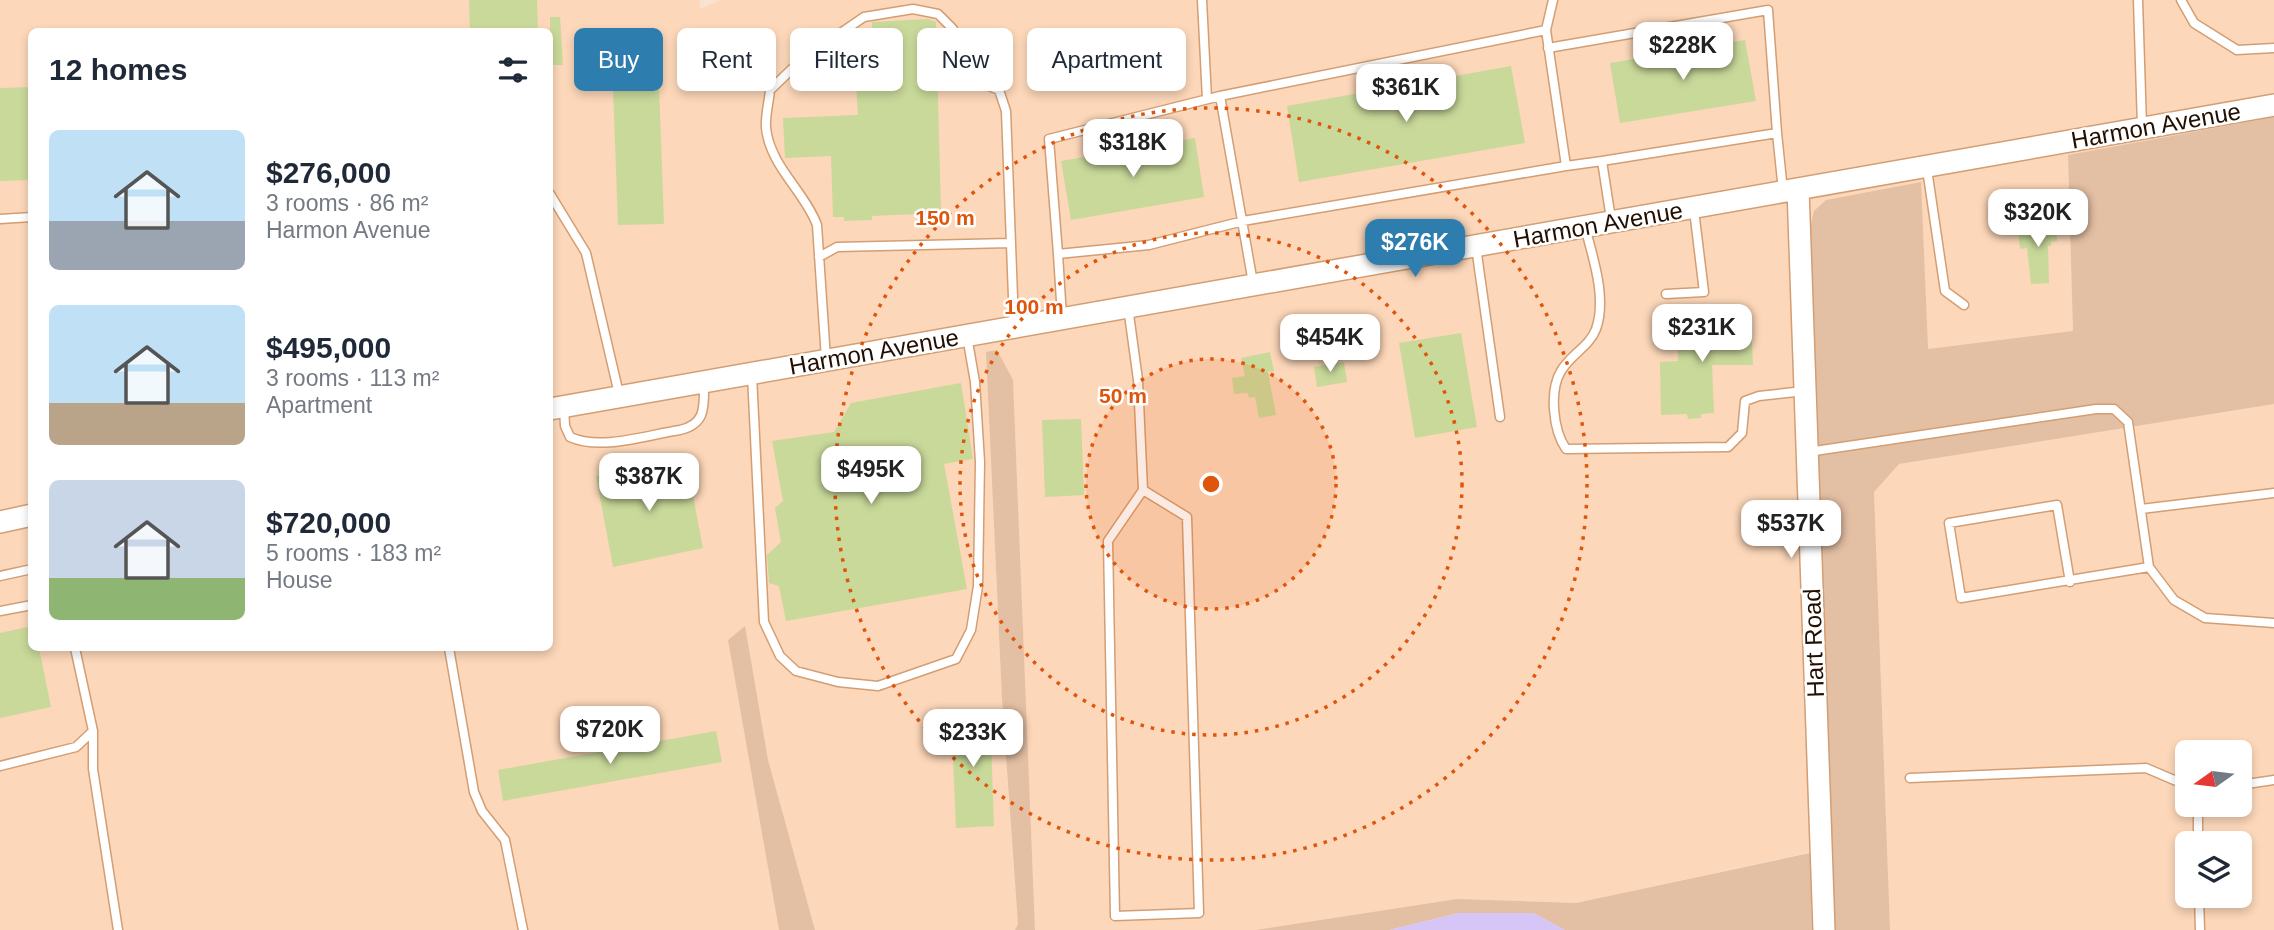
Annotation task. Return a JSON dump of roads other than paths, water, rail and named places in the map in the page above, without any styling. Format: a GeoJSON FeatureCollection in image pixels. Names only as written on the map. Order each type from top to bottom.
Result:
{"type":"FeatureCollection","features":[{"type":"Feature","properties":{"kind":"main road","name":"Harmon Avenue"},"geometry":{"type":"LineString","coordinates":[[557,408],[2274,105]]}},
{"type":"Feature","properties":{"kind":"main road","name":"Hart Road"},"geometry":{"type":"LineString","coordinates":[[1790,190],[1806,391],[1824,930]]}},
{"type":"Feature","properties":{"kind":"main road"},"geometry":{"type":"LineString","coordinates":[[0,522],[28,516]]}},
{"type":"Feature","properties":{"kind":"lane"},"geometry":{"type":"LineString","coordinates":[[1202,0],[1207,99]]}},
{"type":"Feature","properties":{"kind":"lane"},"geometry":{"type":"LineString","coordinates":[[1553,0],[1546,30],[1566,166]]}},
{"type":"Feature","properties":{"kind":"lane"},"geometry":{"type":"LineString","coordinates":[[2138,0],[2142,129]]}},
{"type":"Feature","properties":{"kind":"lane"},"geometry":{"type":"LineString","coordinates":[[2181,0],[2194,23],[2237,50],[2274,48]]}},
{"type":"Feature","properties":{"kind":"lane"},"geometry":{"type":"LineString","coordinates":[[827,360],[817,225],[811,207],[779,163],[770,141],[766,128],[770,90],[794,67],[821,54],[842,32],[864,17],[903,9],[939,14],[953,29],[957,64],[966,77],[999,90],[1006,111],[1014,327]]}},
{"type":"Feature","properties":{"kind":"lane"},"geometry":{"type":"LineString","coordinates":[[1548,48],[1768,10],[1777,133],[1790,190]]}},
{"type":"Feature","properties":{"kind":"lane"},"geometry":{"type":"LineString","coordinates":[[1062,319],[1049,139],[1220,96],[1546,30]]}},
{"type":"Feature","properties":{"kind":"lane"},"geometry":{"type":"LineString","coordinates":[[1220,96],[1254,285]]}},
{"type":"Feature","properties":{"kind":"lane"},"geometry":{"type":"LineString","coordinates":[[1058,254],[1149,245],[1243,221],[1777,133]]}},
{"type":"Feature","properties":{"kind":"lane"},"geometry":{"type":"LineString","coordinates":[[1602,161],[1612,222]]}},
{"type":"Feature","properties":{"kind":"lane"},"geometry":{"type":"LineString","coordinates":[[1927,166],[1937,219],[1945,291],[1964,305]]}},
{"type":"Feature","properties":{"kind":"lane"},"geometry":{"type":"LineString","coordinates":[[553,199],[586,253],[620,397]]}},
{"type":"Feature","properties":{"kind":"lane"},"geometry":{"type":"LineString","coordinates":[[1666,294],[1704,292],[1694,207]]}},
{"type":"Feature","properties":{"kind":"lane"},"geometry":{"type":"LineString","coordinates":[[0,219],[28,217]]}},
{"type":"Feature","properties":{"kind":"lane"},"geometry":{"type":"LineString","coordinates":[[1585,227],[1594,262],[1600,307],[1596,331],[1561,370],[1554,390],[1559,438],[1566,449],[1728,447],[1742,433],[1745,401],[1759,396],[1806,391]]}},
{"type":"Feature","properties":{"kind":"lane"},"geometry":{"type":"LineString","coordinates":[[819,257],[836,247],[1010,243]]}},
{"type":"Feature","properties":{"kind":"lane"},"geometry":{"type":"LineString","coordinates":[[1476,247],[1500,417]]}},
{"type":"Feature","properties":{"kind":"lane"},"geometry":{"type":"LineString","coordinates":[[1128,307],[1138,380],[1143,490],[1108,541],[1115,916],[1199,913],[1187,517],[1143,490]]}},
{"type":"Feature","properties":{"kind":"lane"},"geometry":{"type":"LineString","coordinates":[[752,373],[764,622],[779,656],[796,671],[838,682],[878,686],[956,659],[971,629],[978,586],[980,462],[975,382],[967,336]]}},
{"type":"Feature","properties":{"kind":"lane"},"geometry":{"type":"LineString","coordinates":[[557,408],[570,437],[581,442],[596,443],[680,430],[692,427],[700,421],[704,411],[704,382]]}},
{"type":"Feature","properties":{"kind":"lane"},"geometry":{"type":"LineString","coordinates":[[1808,453],[2096,409],[2114,409],[2128,422],[2150,568],[2174,600],[2205,618],[2274,623]]}},
{"type":"Feature","properties":{"kind":"lane"},"geometry":{"type":"LineString","coordinates":[[2141,509],[2274,493]]}},
{"type":"Feature","properties":{"kind":"lane"},"geometry":{"type":"LineString","coordinates":[[2070,582],[2057,505],[1949,523],[1961,598],[2070,582],[2150,568]]}},
{"type":"Feature","properties":{"kind":"lane"},"geometry":{"type":"LineString","coordinates":[[0,576],[28,570]]}},
{"type":"Feature","properties":{"kind":"lane"},"geometry":{"type":"LineString","coordinates":[[0,611],[28,606]]}},
{"type":"Feature","properties":{"kind":"lane"},"geometry":{"type":"LineString","coordinates":[[76,651],[93,731],[93,769],[118,930]]}},
{"type":"Feature","properties":{"kind":"lane"},"geometry":{"type":"LineString","coordinates":[[450,651],[474,792],[482,811],[505,839],[523,930]]}},
{"type":"Feature","properties":{"kind":"lane"},"geometry":{"type":"LineString","coordinates":[[0,766],[76,747],[93,731]]}},
{"type":"Feature","properties":{"kind":"lane"},"geometry":{"type":"LineString","coordinates":[[1910,778],[2146,768],[2175,780]]}},
{"type":"Feature","properties":{"kind":"lane"},"geometry":{"type":"LineString","coordinates":[[2252,783],[2274,780]]}},
{"type":"Feature","properties":{"kind":"lane"},"geometry":{"type":"LineString","coordinates":[[2199,908],[2200,930]]}}]}
